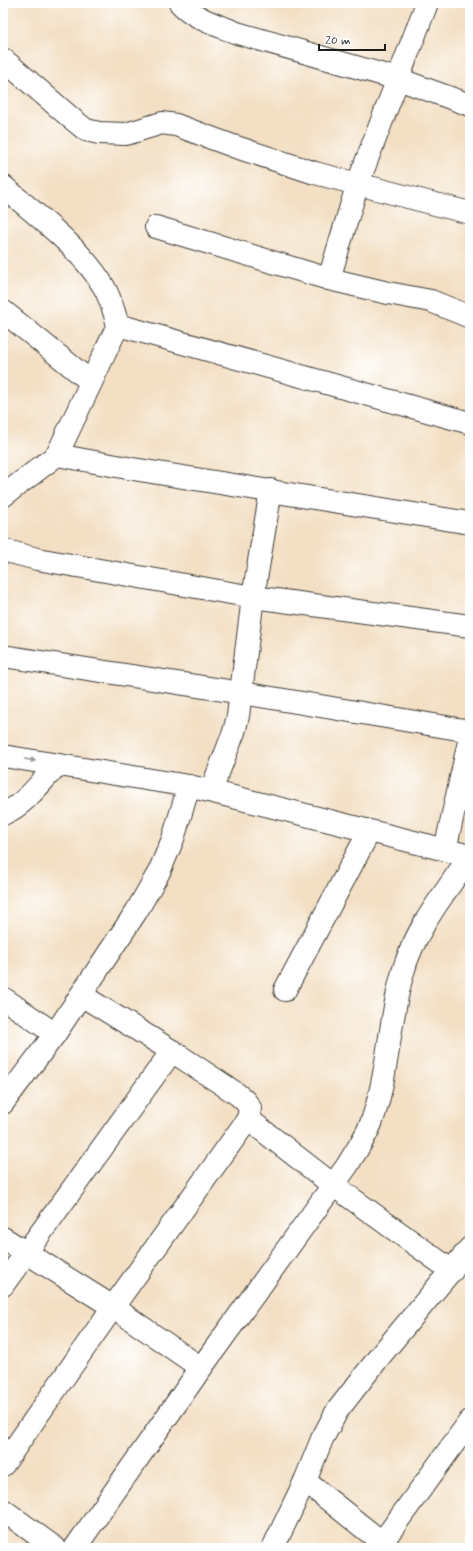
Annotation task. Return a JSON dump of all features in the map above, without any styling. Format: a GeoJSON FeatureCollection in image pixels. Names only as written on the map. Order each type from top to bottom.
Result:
{"type":"FeatureCollection","features":[{"type":"Feature","properties":{"kind":"street"},"geometry":{"type":"LineString","coordinates":[[180,3],[191,13],[237,33],[398,79],[470,105]]}},
{"type":"Feature","properties":{"kind":"street"},"geometry":{"type":"LineString","coordinates":[[329,279],[358,183],[427,3]]}},
{"type":"Feature","properties":{"kind":"street"},"geometry":{"type":"LineString","coordinates":[[3,59],[86,130],[99,133],[126,134],[162,123],[176,125],[284,163],[470,213]]}},
{"type":"Feature","properties":{"kind":"street"},"geometry":{"type":"LineString","coordinates":[[3,186],[68,244],[92,269],[105,288],[118,325],[56,454],[3,496]]}},
{"type":"Feature","properties":{"kind":"street"},"geometry":{"type":"LineString","coordinates":[[156,227],[329,279],[388,293],[431,301],[470,317]]}},
{"type":"Feature","properties":{"kind":"street"},"geometry":{"type":"LineString","coordinates":[[3,310],[90,382]]}},
{"type":"Feature","properties":{"kind":"street"},"geometry":{"type":"LineString","coordinates":[[118,325],[470,423]]}},
{"type":"Feature","properties":{"kind":"street"},"geometry":{"type":"LineString","coordinates":[[56,454],[133,469],[470,523]]}},
{"type":"Feature","properties":{"kind":"street"},"geometry":{"type":"LineString","coordinates":[[211,791],[234,732],[238,716],[253,597],[271,490]]}},
{"type":"Feature","properties":{"kind":"street"},"geometry":{"type":"LineString","coordinates":[[3,550],[37,559],[253,597],[470,626]]}},
{"type":"Feature","properties":{"kind":"street"},"geometry":{"type":"LineString","coordinates":[[3,656],[242,693],[470,731]]}},
{"type":"Feature","properties":{"kind":"street"},"geometry":{"type":"LineString","coordinates":[[446,850],[470,737]]}},
{"type":"Feature","properties":{"kind":"street"},"geometry":{"type":"LineString","coordinates":[[3,756],[189,786],[470,856],[426,920],[414,941],[403,971],[390,1026],[380,1094],[373,1120],[350,1160],[201,1368],[75,1548]]}},
{"type":"Feature","properties":{"kind":"street"},"geometry":{"type":"LineString","coordinates":[[3,814],[11,811],[27,797],[58,765]]}},
{"type":"Feature","properties":{"kind":"street"},"geometry":{"type":"LineString","coordinates":[[3,1103],[55,1034],[136,912],[159,872],[173,839],[189,786]]}},
{"type":"Feature","properties":{"kind":"street"},"geometry":{"type":"LineString","coordinates":[[285,990],[369,832]]}},
{"type":"Feature","properties":{"kind":"street"},"geometry":{"type":"LineString","coordinates":[[3,1465],[113,1307],[248,1119],[250,1108],[245,1101],[172,1051],[81,995]]}},
{"type":"Feature","properties":{"kind":"street"},"geometry":{"type":"LineString","coordinates":[[3,998],[55,1034]]}},
{"type":"Feature","properties":{"kind":"street"},"geometry":{"type":"LineString","coordinates":[[3,1284],[172,1051]]}},
{"type":"Feature","properties":{"kind":"street"},"geometry":{"type":"LineString","coordinates":[[248,1119],[333,1184],[452,1271]]}},
{"type":"Feature","properties":{"kind":"street"},"geometry":{"type":"LineString","coordinates":[[3,1238],[113,1307],[201,1368]]}},
{"type":"Feature","properties":{"kind":"street"},"geometry":{"type":"LineString","coordinates":[[273,1548],[305,1481],[322,1439],[337,1411],[380,1356],[470,1248]]}},
{"type":"Feature","properties":{"kind":"street"},"geometry":{"type":"LineString","coordinates":[[305,1481],[383,1546],[470,1421]]}},
{"type":"Feature","properties":{"kind":"street"},"geometry":{"type":"LineString","coordinates":[[3,1510],[55,1548]]}}]}
